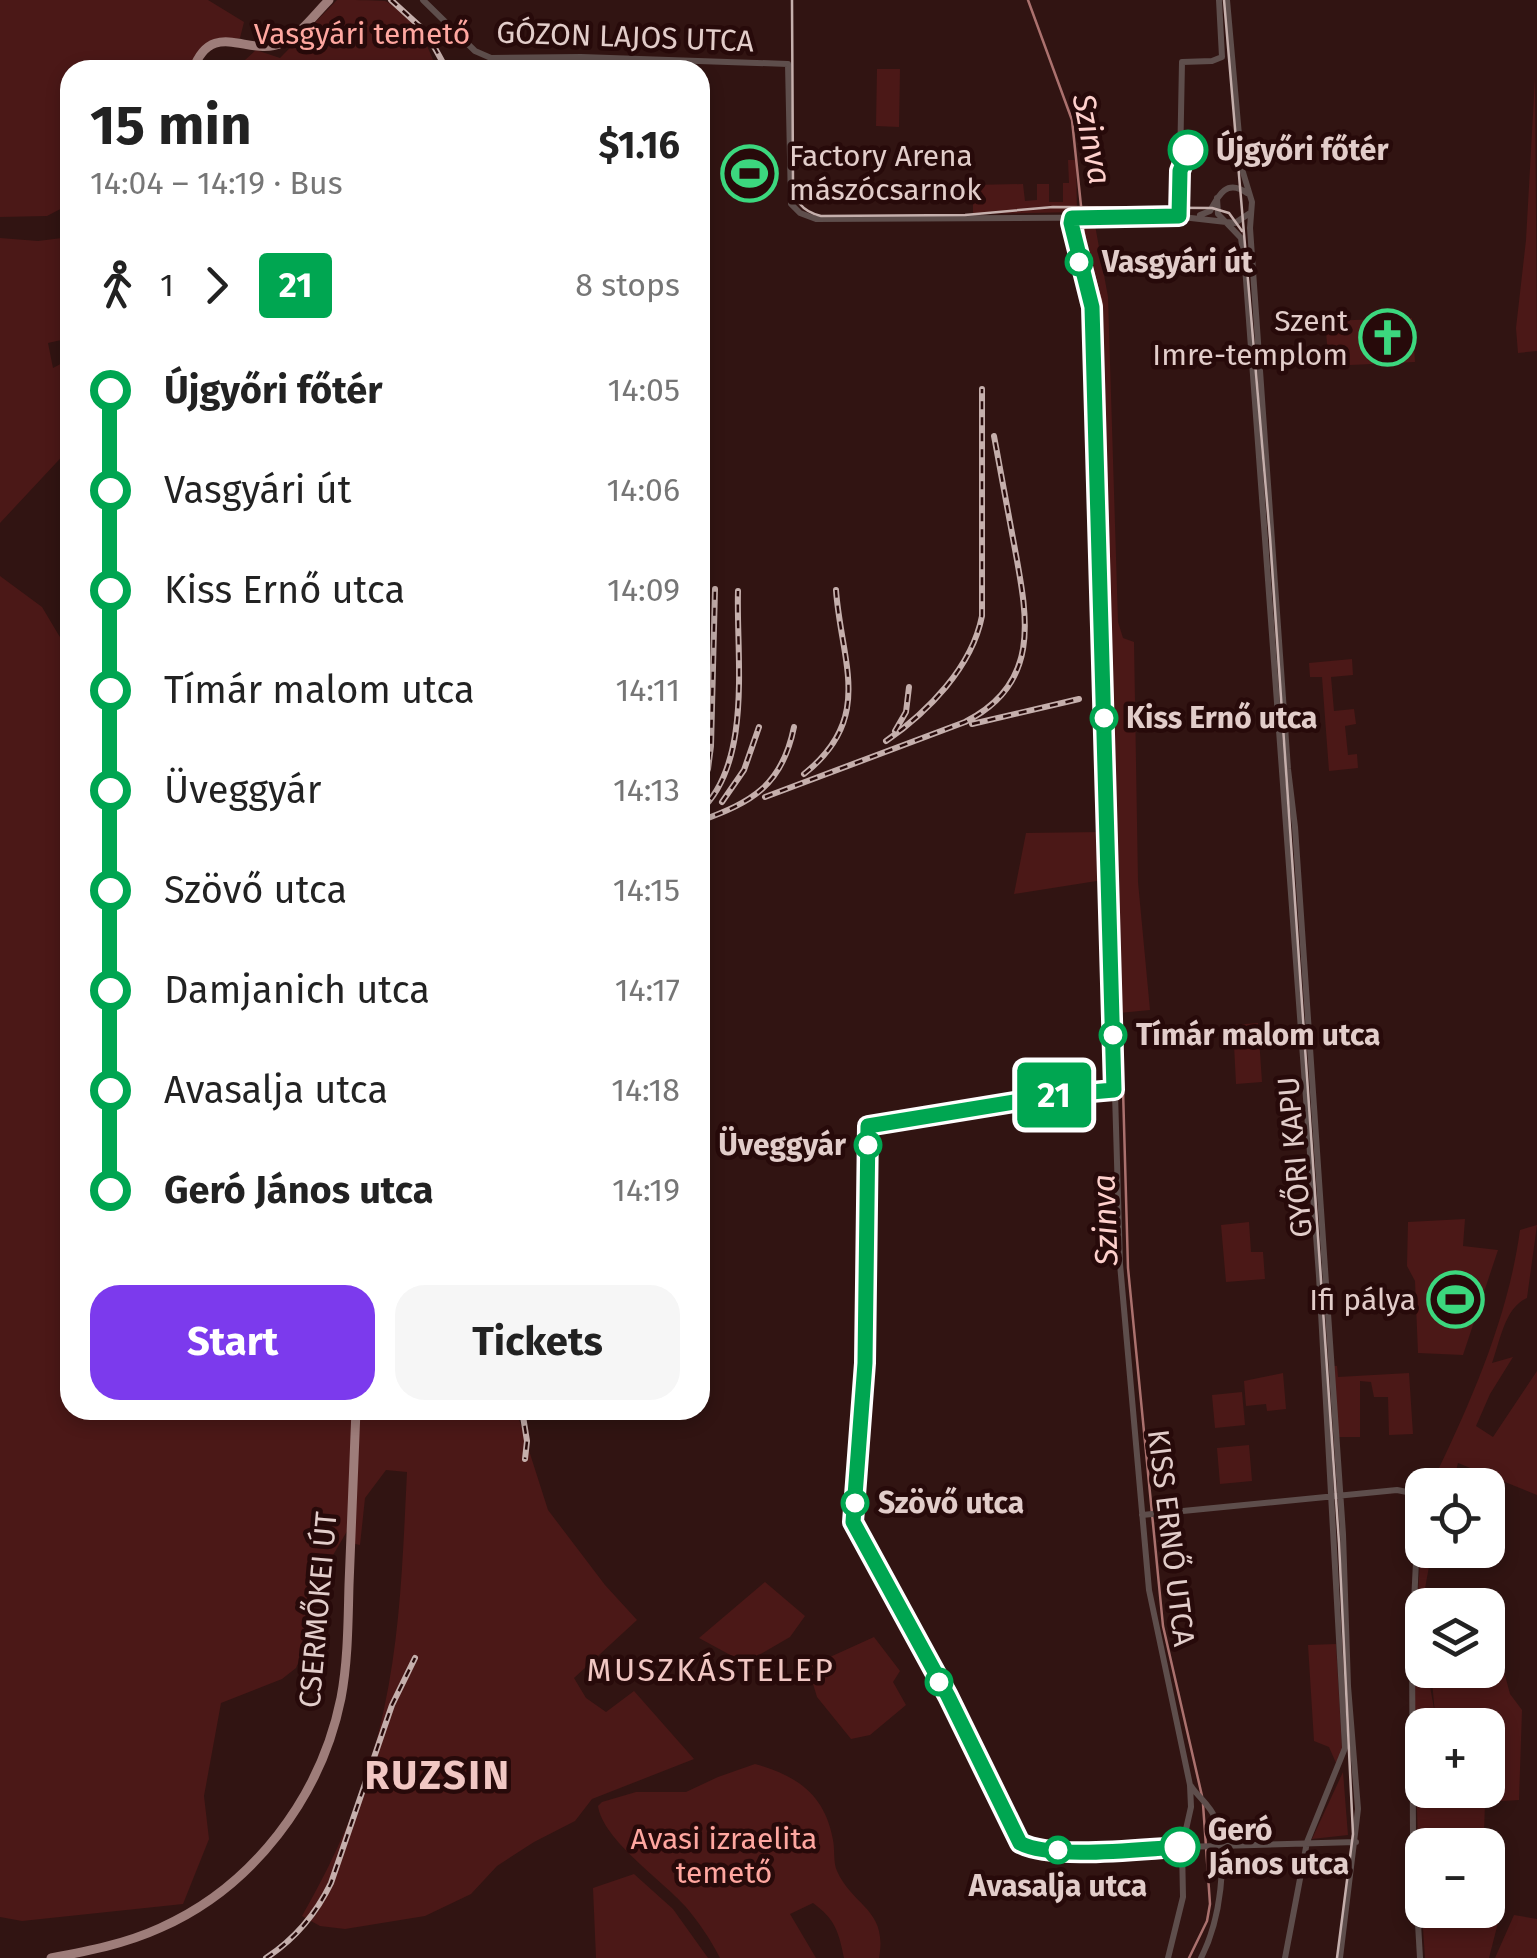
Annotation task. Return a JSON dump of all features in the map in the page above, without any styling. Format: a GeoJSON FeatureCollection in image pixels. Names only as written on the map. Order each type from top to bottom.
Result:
{"type":"FeatureCollection","features":[{"type":"Feature","properties":{"kind":"main road"},"geometry":{"type":"LineString","coordinates":[[198,60],[202,52],[219,42],[266,46],[283,42],[330,0]]}},
{"type":"Feature","properties":{"kind":"main road","name":"CSERMŐKEI ÚT"},"geometry":{"type":"LineString","coordinates":[[50,1958],[127,1941],[207,1905],[276,1838],[306,1793],[329,1744],[345,1676],[356,1420]]}},
{"type":"Feature","properties":{"kind":"street","name":"GÓZON LAJOS UTCA"},"geometry":{"type":"LineString","coordinates":[[423,0],[454,34],[481,55],[501,59],[628,60]]}},
{"type":"Feature","properties":{"kind":"street"},"geometry":{"type":"LineString","coordinates":[[1179,216],[1182,62],[1212,61],[1223,53],[1219,0]]}},
{"type":"Feature","properties":{"kind":"street"},"geometry":{"type":"LineString","coordinates":[[1080,219],[1188,216],[1242,221],[1250,212],[1242,169],[1227,0]]}},
{"type":"Feature","properties":{"kind":"street","name":"GÓZON LAJOS UTCA"},"geometry":{"type":"LineString","coordinates":[[710,62],[788,64],[789,186],[791,204],[800,213],[816,219],[1080,219]]}},
{"type":"Feature","properties":{"kind":"street"},"geometry":{"type":"LineString","coordinates":[[1188,216],[1208,213],[1230,187],[1248,194]]}},
{"type":"Feature","properties":{"kind":"street"},"geometry":{"type":"LineString","coordinates":[[1217,198],[1217,211],[1224,220]]}},
{"type":"Feature","properties":{"kind":"street","name":"GYŐRI KAPU"},"geometry":{"type":"LineString","coordinates":[[1250,212],[1339,1478],[1336,1496],[1345,1748],[1307,1842],[1285,1958]]}},
{"type":"Feature","properties":{"kind":"street","name":"KISS ERNŐ UTCA"},"geometry":{"type":"LineString","coordinates":[[1080,219],[1077,254],[1092,307],[1117,1226],[1149,1590],[1190,1785],[1189,1818],[1182,1847]]}},
{"type":"Feature","properties":{"kind":"street","name":"GYŐRI KAPU"},"geometry":{"type":"LineString","coordinates":[[1224,220],[1236,232],[1244,250],[1357,1802],[1356,1842],[1340,1958]]}},
{"type":"Feature","properties":{"kind":"street"},"geometry":{"type":"LineString","coordinates":[[1339,1478],[1344,1485],[1362,1493]]}},
{"type":"Feature","properties":{"kind":"street"},"geometry":{"type":"LineString","coordinates":[[1145,1514],[1362,1493],[1406,1491],[1419,1500],[1412,1697],[1413,1837],[1420,1958]]}},
{"type":"Feature","properties":{"kind":"street","name":"KISS ERNŐ UTCA"},"geometry":{"type":"LineString","coordinates":[[1190,1785],[1212,1812],[1216,1847]]}},
{"type":"Feature","properties":{"kind":"street"},"geometry":{"type":"LineString","coordinates":[[1168,1958],[1183,1897],[1182,1847],[1356,1842]]}},
{"type":"Feature","properties":{"kind":"street"},"geometry":{"type":"LineString","coordinates":[[1202,1958],[1219,1908],[1216,1847]]}},
{"type":"Feature","properties":{"kind":"green space"},"geometry":{"type":"Polygon","coordinates":[[[0,0],[208,0],[244,22],[240,38],[216,44],[194,60],[60,60],[60,209],[47,216],[0,217],[0,0]]]}},
{"type":"Feature","properties":{"kind":"green space","name":"Vasgyári temető"},"geometry":{"type":"Polygon","coordinates":[[[337,0],[385,1],[395,6],[418,30],[433,60],[245,60],[256,50],[280,58],[337,0]]]}},
{"type":"Feature","properties":{"kind":"green space"},"geometry":{"type":"Polygon","coordinates":[[[877,69],[900,69],[899,127],[876,126],[877,69]]]}},
{"type":"Feature","properties":{"kind":"green space"},"geometry":{"type":"Polygon","coordinates":[[[1535,78],[1537,351],[1518,353],[1516,328],[1526,240],[1535,78]]]}},
{"type":"Feature","properties":{"kind":"green space"},"geometry":{"type":"Polygon","coordinates":[[[1068,160],[1076,160],[1077,212],[973,214],[973,185],[1023,184],[1025,201],[1037,200],[1037,184],[1049,184],[1049,202],[1063,202],[1063,183],[1069,183],[1068,160]]]}},
{"type":"Feature","properties":{"kind":"green space"},"geometry":{"type":"Polygon","coordinates":[[[1077,225],[1095,225],[1108,297],[1118,622],[1123,638],[1134,642],[1138,882],[1150,1010],[1119,1013],[1096,306],[1077,225]]]}},
{"type":"Feature","properties":{"kind":"green space"},"geometry":{"type":"Polygon","coordinates":[[[0,238],[60,238],[60,340],[48,343],[53,368],[60,364],[60,459],[0,523],[0,238]]]}},
{"type":"Feature","properties":{"kind":"green space"},"geometry":{"type":"Polygon","coordinates":[[[1412,318],[1415,362],[1329,366],[1325,321],[1412,318]]]}},
{"type":"Feature","properties":{"kind":"green space"},"geometry":{"type":"Polygon","coordinates":[[[0,576],[42,607],[60,637],[60,1420],[519,1420],[548,1510],[637,1620],[574,1678],[586,1698],[606,1712],[634,1691],[694,1759],[592,1799],[575,1821],[497,1866],[471,1894],[425,1916],[345,1929],[320,1926],[302,1916],[361,1789],[390,1680],[407,1472],[386,1470],[365,1498],[360,1545],[351,1543],[350,1526],[322,1574],[307,1642],[296,1668],[282,1679],[221,1703],[204,1796],[209,1839],[183,1904],[22,1921],[0,1917],[0,576]]]}},
{"type":"Feature","properties":{"kind":"green space"},"geometry":{"type":"Polygon","coordinates":[[[1352,659],[1353,675],[1331,677],[1334,711],[1354,709],[1356,724],[1345,726],[1348,755],[1357,754],[1358,768],[1329,771],[1322,677],[1310,677],[1309,663],[1352,659]]]}},
{"type":"Feature","properties":{"kind":"green space"},"geometry":{"type":"Polygon","coordinates":[[[1103,832],[1103,880],[1014,894],[1026,833],[1103,832]]]}},
{"type":"Feature","properties":{"kind":"green space"},"geometry":{"type":"Polygon","coordinates":[[[1258,1023],[1262,1082],[1236,1084],[1233,1025],[1258,1023]]]}},
{"type":"Feature","properties":{"kind":"green space"},"geometry":{"type":"Polygon","coordinates":[[[1465,1219],[1463,1246],[1498,1250],[1463,1355],[1418,1353],[1415,1281],[1407,1266],[1408,1222],[1465,1219]]]}},
{"type":"Feature","properties":{"kind":"green space"},"geometry":{"type":"Polygon","coordinates":[[[1249,1222],[1251,1252],[1263,1252],[1265,1279],[1226,1282],[1221,1225],[1249,1222]]]}},
{"type":"Feature","properties":{"kind":"green space"},"geometry":{"type":"Polygon","coordinates":[[[1537,1225],[1527,1298],[1508,1317],[1492,1363],[1513,1357],[1476,1426],[1493,1437],[1537,1371],[1537,1495],[1505,1482],[1505,1468],[1470,1468],[1458,1463],[1457,1468],[1439,1468],[1497,1328],[1520,1230],[1537,1225]]]}},
{"type":"Feature","properties":{"kind":"green space"},"geometry":{"type":"Polygon","coordinates":[[[1334,1366],[1338,1377],[1409,1373],[1413,1434],[1389,1435],[1388,1397],[1374,1397],[1371,1382],[1360,1381],[1360,1437],[1336,1437],[1334,1366]]]}},
{"type":"Feature","properties":{"kind":"green space"},"geometry":{"type":"Polygon","coordinates":[[[1283,1373],[1286,1409],[1267,1411],[1266,1404],[1246,1406],[1244,1381],[1283,1373]]]}},
{"type":"Feature","properties":{"kind":"green space"},"geometry":{"type":"Polygon","coordinates":[[[1242,1392],[1245,1425],[1215,1428],[1212,1395],[1242,1392]]]}},
{"type":"Feature","properties":{"kind":"green space"},"geometry":{"type":"Polygon","coordinates":[[[1249,1445],[1252,1481],[1220,1484],[1217,1448],[1249,1445]]]}},
{"type":"Feature","properties":{"kind":"green space"},"geometry":{"type":"Polygon","coordinates":[[[1419,1568],[1429,1568],[1425,1588],[1418,1588],[1419,1568]]]}},
{"type":"Feature","properties":{"kind":"green space"},"geometry":{"type":"Polygon","coordinates":[[[765,1582],[805,1616],[790,1637],[745,1663],[699,1638],[765,1582]]]}},
{"type":"Feature","properties":{"kind":"green space"},"geometry":{"type":"Polygon","coordinates":[[[874,1637],[900,1671],[893,1682],[906,1705],[870,1735],[851,1739],[817,1697],[808,1667],[874,1637]]]}},
{"type":"Feature","properties":{"kind":"green space"},"geometry":{"type":"Polygon","coordinates":[[[1336,1644],[1342,1749],[1336,1763],[1329,1747],[1314,1741],[1308,1645],[1336,1644]]]}},
{"type":"Feature","properties":{"kind":"green space"},"geometry":{"type":"Polygon","coordinates":[[[1505,1675],[1510,1694],[1522,1710],[1519,1800],[1505,1801],[1505,1708],[1434,1708],[1433,1688],[1505,1688],[1505,1675]]]}},
{"type":"Feature","properties":{"kind":"green space"},"geometry":{"type":"Polygon","coordinates":[[[1415,1688],[1430,1688],[1434,1708],[1415,1708],[1415,1688]]]}},
{"type":"Feature","properties":{"kind":"green space","name":"Avasi izraelita temető"},"geometry":{"type":"Polygon","coordinates":[[[755,1764],[796,1781],[816,1799],[829,1824],[837,1871],[874,1918],[879,1958],[844,1958],[835,1927],[813,1903],[790,1914],[816,1958],[720,1958],[685,1906],[635,1859],[602,1819],[598,1806],[602,1802],[636,1792],[686,1792],[755,1764]]]}},
{"type":"Feature","properties":{"kind":"green space"},"geometry":{"type":"Polygon","coordinates":[[[1343,1772],[1348,1835],[1312,1839],[1343,1772]]]}},
{"type":"Feature","properties":{"kind":"green space"},"geometry":{"type":"Polygon","coordinates":[[[1417,1808],[1485,1808],[1484,1828],[1418,1828],[1417,1808]]]}},
{"type":"Feature","properties":{"kind":"green space"},"geometry":{"type":"Polygon","coordinates":[[[634,1874],[673,1909],[708,1958],[596,1958],[593,1888],[634,1874]]]}},
{"type":"Feature","properties":{"kind":"green space"},"geometry":{"type":"Polygon","coordinates":[[[1514,1915],[1537,1919],[1537,1958],[1495,1958],[1514,1915]]]}},
{"type":"Feature","properties":{"kind":"green space"},"geometry":{"type":"Polygon","coordinates":[[[1423,1928],[1497,1928],[1489,1958],[1425,1958],[1423,1928]]]}},
{"type":"Feature","properties":{"kind":"waterway","name":"Szinva"},"geometry":{"type":"LineString","coordinates":[[1028,0],[1072,120],[1085,244],[1101,301],[1128,1268],[1163,1626],[1202,1796]]}},
{"type":"Feature","properties":{"kind":"waterway","name":"Szinva"},"geometry":{"type":"LineString","coordinates":[[1189,1958],[1207,1921],[1210,1904],[1203,1804]]}},
{"type":"Feature","properties":{"kind":"tram line"},"geometry":{"type":"LineString","coordinates":[[792,0],[793,182],[797,200],[808,211],[821,216],[965,215],[1053,207],[1212,208],[1229,213],[1242,231]]}},
{"type":"Feature","properties":{"kind":"tram line"},"geometry":{"type":"LineString","coordinates":[[1224,0],[1270,537],[1339,1543],[1353,1834],[1337,1958]]}},
{"type":"Feature","properties":{"kind":"railway"},"geometry":{"type":"LineString","coordinates":[[391,0],[426,32],[441,60]]}},
{"type":"Feature","properties":{"kind":"railway"},"geometry":{"type":"LineString","coordinates":[[886,741],[946,687],[977,635],[982,616],[982,389]]}},
{"type":"Feature","properties":{"kind":"railway"},"geometry":{"type":"LineString","coordinates":[[765,797],[965,722],[990,706],[1007,688],[1024,645],[1025,621],[994,436]]}},
{"type":"Feature","properties":{"kind":"railway"},"geometry":{"type":"LineString","coordinates":[[710,754],[715,589]]}},
{"type":"Feature","properties":{"kind":"railway"},"geometry":{"type":"LineString","coordinates":[[804,774],[826,753],[840,732],[847,710],[847,665],[836,590]]}},
{"type":"Feature","properties":{"kind":"railway"},"geometry":{"type":"LineString","coordinates":[[710,799],[728,765],[735,737],[738,591]]}},
{"type":"Feature","properties":{"kind":"railway"},"geometry":{"type":"LineString","coordinates":[[895,731],[906,712],[909,687]]}},
{"type":"Feature","properties":{"kind":"railway"},"geometry":{"type":"LineString","coordinates":[[972,724],[1079,699]]}},
{"type":"Feature","properties":{"kind":"railway"},"geometry":{"type":"LineString","coordinates":[[722,802],[744,770],[759,727]]}},
{"type":"Feature","properties":{"kind":"railway"},"geometry":{"type":"LineString","coordinates":[[710,817],[735,807],[773,778],[794,727]]}},
{"type":"Feature","properties":{"kind":"railway"},"geometry":{"type":"LineString","coordinates":[[524,1420],[525,1459]]}},
{"type":"Feature","properties":{"kind":"railway"},"geometry":{"type":"LineString","coordinates":[[266,1958],[304,1925],[331,1883],[392,1705],[415,1658]]}},
{"type":"Feature","properties":{"kind":"bus line","name":"21"},"geometry":{"type":"LineString","coordinates":[[1180,1847],[1092,1852],[1035,1848],[1020,1843],[948,1696],[853,1522],[865,1363],[868,1126],[1057,1095],[1114,1090],[1092,307],[1071,223],[1072,218],[1179,216],[1180,171],[1188,150]]}},
{"type":"Feature","properties":{"kind":"place","name":"Újgyőri főtér"},"geometry":{"type":"Point","coordinates":[1188,150]}},
{"type":"Feature","properties":{"kind":"place","name":"Factory Arena mászócsarnok"},"geometry":{"type":"Point","coordinates":[750,173]}},
{"type":"Feature","properties":{"kind":"place","name":"Vasgyári út"},"geometry":{"type":"Point","coordinates":[1079,262]}},
{"type":"Feature","properties":{"kind":"place","name":"Szent Imre-templom"},"geometry":{"type":"Point","coordinates":[1387,338]}},
{"type":"Feature","properties":{"kind":"place","name":"Kiss Ernő utca"},"geometry":{"type":"Point","coordinates":[1104,718]}},
{"type":"Feature","properties":{"kind":"place","name":"Tímár malom utca"},"geometry":{"type":"Point","coordinates":[1113,1035]}},
{"type":"Feature","properties":{"kind":"place","name":"Üveggyár"},"geometry":{"type":"Point","coordinates":[868,1145]}},
{"type":"Feature","properties":{"kind":"place","name":"Ifi pálya"},"geometry":{"type":"Point","coordinates":[1455,1300]}},
{"type":"Feature","properties":{"kind":"place","name":"Szövő utca"},"geometry":{"type":"Point","coordinates":[855,1503]}},
{"type":"Feature","properties":{"kind":"place","name":"Geró János utca"},"geometry":{"type":"Point","coordinates":[1180,1847]}},
{"type":"Feature","properties":{"kind":"place","name":"Avasalja utca"},"geometry":{"type":"Point","coordinates":[1058,1850]}},
{"type":"Feature","properties":{"kind":"district","name":"MUSZKÁSTELEP"},"geometry":{"type":"Point","coordinates":[711,1670]}},
{"type":"Feature","properties":{"kind":"district","name":"RUZSIN"},"geometry":{"type":"Point","coordinates":[438,1775]}}]}
